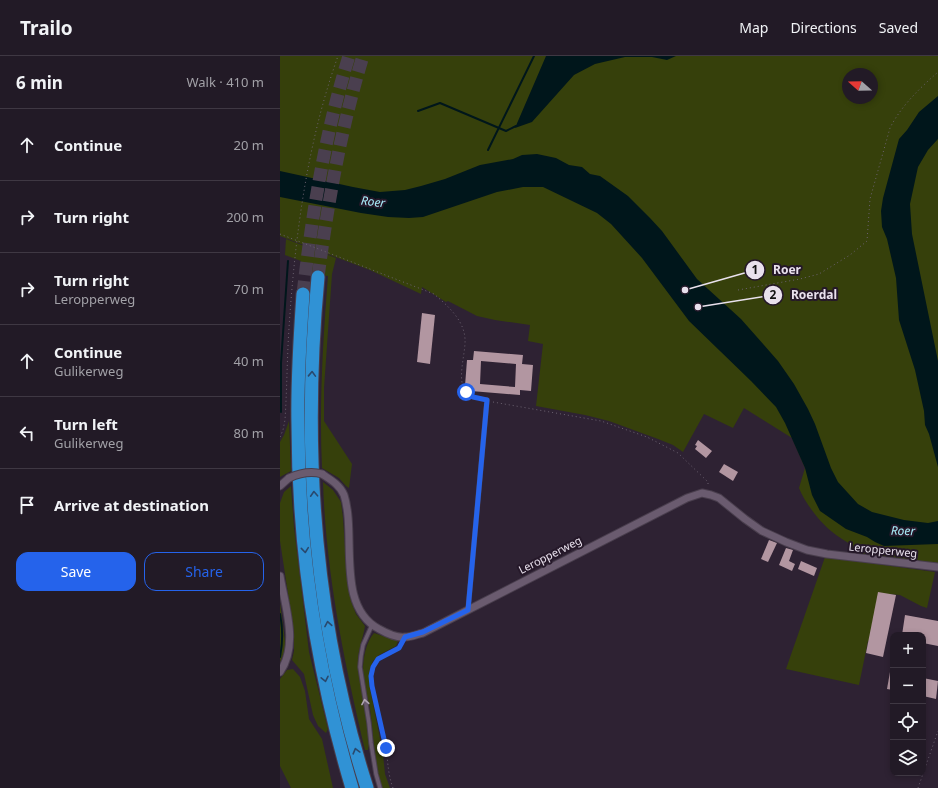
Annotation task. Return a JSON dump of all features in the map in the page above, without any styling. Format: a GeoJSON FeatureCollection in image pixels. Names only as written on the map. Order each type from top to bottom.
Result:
{"type":"FeatureCollection","features":[{"type":"Feature","properties":{"kind":"highway"},"geometry":{"type":"LineString","coordinates":[[318,277],[313,329],[311,443],[314,507],[325,603],[335,663],[346,714],[367,788]]}},
{"type":"Feature","properties":{"kind":"highway"},"geometry":{"type":"LineString","coordinates":[[303,294],[298,381],[298,425],[303,525],[311,599],[320,654],[330,705],[352,788]]}},
{"type":"Feature","properties":{"kind":"street"},"geometry":{"type":"LineString","coordinates":[[280,486],[296,474],[309,472],[322,474],[338,486],[344,495],[354,596],[362,614],[372,625],[386,632],[405,637]]}},
{"type":"Feature","properties":{"kind":"street","name":"Leropperweg"},"geometry":{"type":"LineString","coordinates":[[405,637],[423,632],[687,498],[702,493],[719,498],[762,531],[807,550],[827,554],[938,567]]}},
{"type":"Feature","properties":{"kind":"street"},"geometry":{"type":"LineString","coordinates":[[280,576],[290,637],[289,654],[280,672]]}},
{"type":"Feature","properties":{"kind":"lane"},"geometry":{"type":"LineString","coordinates":[[468,610],[487,400]]}},
{"type":"Feature","properties":{"kind":"lane"},"geometry":{"type":"LineString","coordinates":[[372,625],[363,645],[360,667],[369,722],[370,743],[380,788]]}},
{"type":"Feature","properties":{"kind":"path"},"geometry":{"type":"LineString","coordinates":[[301,209],[320,112],[338,56]]}},
{"type":"Feature","properties":{"kind":"path"},"geometry":{"type":"LineString","coordinates":[[738,290],[800,279],[819,274],[850,255],[867,241],[870,199],[890,128],[895,118],[920,88],[938,72]]}},
{"type":"Feature","properties":{"kind":"path"},"geometry":{"type":"LineString","coordinates":[[280,234],[434,294],[447,305],[456,316],[462,329],[465,339],[462,381],[466,392],[473,397],[601,421],[647,437],[678,453],[708,482],[708,494]]}},
{"type":"Feature","properties":{"kind":"path"},"geometry":{"type":"LineString","coordinates":[[393,788],[388,775],[386,748],[371,676],[373,667],[378,659],[399,648],[405,637]]}},
{"type":"Feature","properties":{"kind":"path"},"geometry":{"type":"LineString","coordinates":[[918,788],[938,731]]}},
{"type":"Feature","properties":{"kind":"green space"},"geometry":{"type":"Polygon","coordinates":[[[280,56],[938,56],[938,563],[850,552],[853,546],[826,527],[805,500],[799,488],[805,468],[792,438],[744,408],[733,428],[704,414],[683,452],[673,445],[609,421],[536,406],[543,344],[528,341],[530,325],[477,316],[448,301],[446,302],[422,287],[421,294],[370,270],[280,236],[280,56]]]}},
{"type":"Feature","properties":{"kind":"green space"},"geometry":{"type":"Polygon","coordinates":[[[286,239],[336,258],[332,274],[324,388],[324,421],[352,464],[349,488],[339,478],[322,468],[322,372],[328,276],[301,273],[301,261],[285,255],[286,239]]]}},
{"type":"Feature","properties":{"kind":"green space"},"geometry":{"type":"Polygon","coordinates":[[[289,421],[291,471],[280,477],[280,442],[289,421]]]}},
{"type":"Feature","properties":{"kind":"green space"},"geometry":{"type":"Polygon","coordinates":[[[323,482],[333,490],[341,502],[347,579],[351,601],[356,614],[365,626],[359,650],[358,665],[368,720],[368,750],[365,750],[357,717],[337,617],[328,550],[323,482]]]}},
{"type":"Feature","properties":{"kind":"green space"},"geometry":{"type":"Polygon","coordinates":[[[291,486],[294,527],[309,652],[328,729],[326,733],[318,726],[313,715],[304,674],[292,660],[294,651],[294,633],[280,541],[280,503],[284,492],[291,486]]]}},
{"type":"Feature","properties":{"kind":"green space"},"geometry":{"type":"Polygon","coordinates":[[[825,557],[935,572],[927,608],[900,595],[889,594],[878,643],[868,641],[859,685],[786,669],[825,557]]]}},
{"type":"Feature","properties":{"kind":"green space"},"geometry":{"type":"Polygon","coordinates":[[[280,603],[286,649],[280,662],[280,603]]]}},
{"type":"Feature","properties":{"kind":"green space"},"geometry":{"type":"Polygon","coordinates":[[[374,633],[398,641],[396,646],[379,655],[373,661],[370,668],[369,683],[383,754],[385,774],[390,788],[382,788],[379,778],[375,759],[370,709],[363,680],[364,655],[369,641],[374,633]]]}},
{"type":"Feature","properties":{"kind":"green space"},"geometry":{"type":"Polygon","coordinates":[[[293,669],[300,677],[305,691],[309,719],[322,739],[333,788],[291,788],[280,766],[280,679],[287,670],[293,669]]]}},
{"type":"Feature","properties":{"kind":"water"},"geometry":{"type":"Polygon","coordinates":[[[546,56],[676,56],[667,60],[652,57],[625,57],[595,64],[574,75],[532,122],[515,128],[546,56]]]}},
{"type":"Feature","properties":{"kind":"water"},"geometry":{"type":"Polygon","coordinates":[[[938,96],[938,139],[928,150],[918,167],[910,204],[912,234],[938,361],[938,467],[925,425],[924,411],[915,370],[899,320],[896,278],[887,239],[882,227],[881,211],[883,198],[899,139],[919,112],[938,96]]]}},
{"type":"Feature","properties":{"kind":"water"},"geometry":{"type":"Polygon","coordinates":[[[537,154],[556,158],[569,165],[582,167],[590,174],[600,176],[628,196],[662,231],[697,279],[741,319],[778,361],[794,384],[808,409],[838,482],[858,504],[872,512],[904,520],[928,523],[938,521],[938,544],[884,546],[867,537],[846,529],[820,511],[812,495],[805,468],[785,423],[776,407],[689,321],[642,258],[611,224],[597,213],[543,187],[523,187],[497,192],[423,217],[409,218],[361,213],[280,197],[280,171],[380,192],[405,190],[445,179],[480,165],[513,159],[522,155],[537,154]]]}},
{"type":"Feature","properties":{"kind":"building"},"geometry":{"type":"Polygon","coordinates":[[[422,313],[435,315],[430,364],[417,362],[422,313]]]}},
{"type":"Feature","properties":{"kind":"building"},"geometry":{"type":"Polygon","coordinates":[[[474,351],[523,355],[522,364],[533,365],[531,391],[520,390],[520,395],[471,391],[472,387],[465,386],[467,360],[473,360],[474,351]],[[481,361],[480,384],[515,387],[516,364],[481,361]]]}},
{"type":"Feature","properties":{"kind":"building"},"geometry":{"type":"Polygon","coordinates":[[[698,440],[712,451],[706,458],[695,449],[697,446],[695,445],[698,440]]]}},
{"type":"Feature","properties":{"kind":"building"},"geometry":{"type":"Polygon","coordinates":[[[724,464],[738,472],[733,481],[719,472],[724,464]]]}},
{"type":"Feature","properties":{"kind":"building"},"geometry":{"type":"Polygon","coordinates":[[[769,540],[777,543],[768,562],[761,559],[769,540]]]}},
{"type":"Feature","properties":{"kind":"building"},"geometry":{"type":"Polygon","coordinates":[[[786,548],[793,550],[789,561],[795,564],[792,571],[779,565],[786,548]]]}},
{"type":"Feature","properties":{"kind":"building"},"geometry":{"type":"Polygon","coordinates":[[[801,561],[817,568],[814,576],[798,569],[801,561]]]}},
{"type":"Feature","properties":{"kind":"building"},"geometry":{"type":"Polygon","coordinates":[[[878,592],[896,595],[883,657],[866,653],[878,592]]]}},
{"type":"Feature","properties":{"kind":"building"},"geometry":{"type":"Polygon","coordinates":[[[905,615],[938,621],[938,646],[926,644],[926,632],[902,632],[905,615]]]}},
{"type":"Feature","properties":{"kind":"building"},"geometry":{"type":"Polygon","coordinates":[[[890,672],[890,690],[887,689],[890,672]]]}},
{"type":"Feature","properties":{"kind":"building"},"geometry":{"type":"Polygon","coordinates":[[[926,679],[938,681],[936,699],[926,697],[926,679]]]}},
{"type":"Feature","properties":{"kind":"waterway"},"geometry":{"type":"LineString","coordinates":[[488,150],[534,56]]}},
{"type":"Feature","properties":{"kind":"waterway"},"geometry":{"type":"LineString","coordinates":[[418,111],[440,103],[506,131],[516,126]]}},
{"type":"Feature","properties":{"kind":"waterway"},"geometry":{"type":"LineString","coordinates":[[281,412],[281,363],[288,261]]}},
{"type":"Feature","properties":{"kind":"waterway"},"geometry":{"type":"LineString","coordinates":[[280,614],[282,625],[282,646],[280,657]]}},
{"type":"Feature","properties":{"kind":"tunnel"},"geometry":{"type":"LineString","coordinates":[[303,294],[320,174],[333,114],[349,56]]}},
{"type":"Feature","properties":{"kind":"tunnel"},"geometry":{"type":"LineString","coordinates":[[318,277],[336,165],[348,110],[363,56]]}},
{"type":"Feature","properties":{"kind":"place","name":"Roer"},"geometry":{"type":"Point","coordinates":[685,290]}},
{"type":"Feature","properties":{"kind":"place","name":"Roerdal"},"geometry":{"type":"Point","coordinates":[698,307]}},
{"type":"Feature","properties":{"kind":"route"},"geometry":{"type":"LineString","coordinates":[[386,748],[372,686],[371,676],[373,667],[378,659],[399,648],[405,637],[423,632],[468,610],[487,400],[473,397],[466,392]]}}]}
